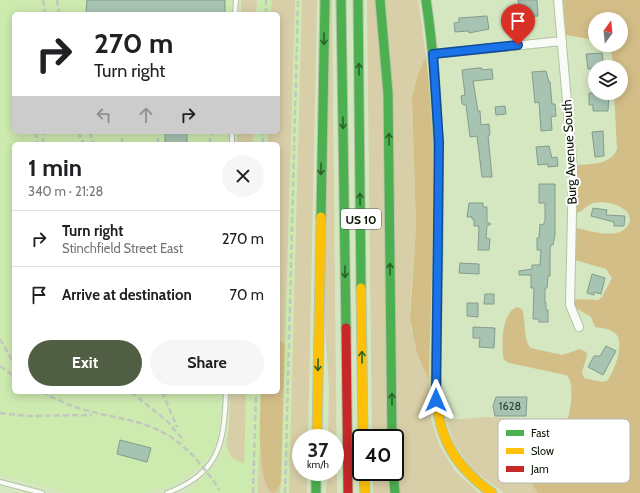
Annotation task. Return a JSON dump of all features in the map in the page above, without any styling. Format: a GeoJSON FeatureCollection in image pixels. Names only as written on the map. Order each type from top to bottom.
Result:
{"type":"FeatureCollection","features":[{"type":"Feature","properties":{"kind":"main road"},"geometry":{"type":"LineString","coordinates":[[317,429],[318,312],[325,0]]}},
{"type":"Feature","properties":{"kind":"main road","name":"US 10"},"geometry":{"type":"LineString","coordinates":[[341,0],[348,493]]}},
{"type":"Feature","properties":{"kind":"main road","name":"US 10"},"geometry":{"type":"LineString","coordinates":[[358,0],[364,429]]}},
{"type":"Feature","properties":{"kind":"main road"},"geometry":{"type":"LineString","coordinates":[[380,0],[388,93],[392,429]]}},
{"type":"Feature","properties":{"kind":"main road"},"geometry":{"type":"LineString","coordinates":[[426,0],[433,54],[439,142],[436,363],[437,413],[443,436],[453,455],[468,474],[492,493]]}},
{"type":"Feature","properties":{"kind":"main road"},"geometry":{"type":"LineString","coordinates":[[342,493],[346,404]]}},
{"type":"Feature","properties":{"kind":"main road"},"geometry":{"type":"LineString","coordinates":[[316,481],[316,493]]}},
{"type":"Feature","properties":{"kind":"main road"},"geometry":{"type":"LineString","coordinates":[[364,481],[365,493]]}},
{"type":"Feature","properties":{"kind":"main road"},"geometry":{"type":"LineString","coordinates":[[394,481],[395,493]]}},
{"type":"Feature","properties":{"kind":"street","name":"Burg Avenue South"},"geometry":{"type":"LineString","coordinates":[[558,0],[573,169],[570,307],[579,327]]}},
{"type":"Feature","properties":{"kind":"street"},"geometry":{"type":"LineString","coordinates":[[433,54],[562,41]]}},
{"type":"Feature","properties":{"kind":"lane"},"geometry":{"type":"LineString","coordinates":[[235,12],[236,0]]}},
{"type":"Feature","properties":{"kind":"lane"},"geometry":{"type":"LineString","coordinates":[[167,493],[196,477],[215,457],[224,433],[226,394]]}},
{"type":"Feature","properties":{"kind":"lane"},"geometry":{"type":"LineString","coordinates":[[0,482],[42,493]]}},
{"type":"Feature","properties":{"kind":"shaded area"},"geometry":{"type":"Polygon","coordinates":[[[0,0],[232,0],[231,12],[12,12],[12,134],[228,134],[227,142],[12,142],[12,394],[221,394],[220,421],[217,438],[213,451],[205,462],[211,470],[219,459],[227,439],[230,394],[280,394],[280,142],[237,142],[237,134],[280,134],[280,12],[241,12],[241,0],[302,0],[289,493],[185,493],[205,476],[199,468],[176,484],[147,493],[68,493],[0,475],[0,0]]]}},
{"type":"Feature","properties":{"kind":"shaded area"},"geometry":{"type":"Polygon","coordinates":[[[241,0],[257,0],[256,12],[241,12],[241,0]]]}},
{"type":"Feature","properties":{"kind":"shaded area"},"geometry":{"type":"Polygon","coordinates":[[[272,0],[295,0],[285,344],[280,340],[280,142],[268,142],[268,134],[280,134],[280,12],[271,12],[272,0]]]}},
{"type":"Feature","properties":{"kind":"shaded area"},"geometry":{"type":"Polygon","coordinates":[[[302,0],[317,0],[308,429],[292,429],[292,481],[307,481],[307,493],[289,493],[302,0]]]}},
{"type":"Feature","properties":{"kind":"shaded area"},"geometry":{"type":"Polygon","coordinates":[[[328,0],[332,0],[336,429],[328,429],[329,390],[324,305],[328,0]]]}},
{"type":"Feature","properties":{"kind":"shaded area"},"geometry":{"type":"Polygon","coordinates":[[[367,0],[377,0],[382,60],[387,429],[372,429],[367,0]]]}},
{"type":"Feature","properties":{"kind":"shaded area"},"geometry":{"type":"Polygon","coordinates":[[[384,0],[418,0],[426,56],[418,74],[412,98],[416,227],[410,308],[411,329],[429,381],[431,418],[439,445],[456,472],[479,493],[399,493],[399,481],[404,481],[404,429],[397,429],[384,0]]]}},
{"type":"Feature","properties":{"kind":"shaded area"},"geometry":{"type":"Polygon","coordinates":[[[563,0],[640,0],[640,493],[538,493],[532,483],[630,483],[630,419],[568,419],[571,404],[571,383],[566,375],[509,363],[504,360],[503,330],[508,316],[512,310],[517,307],[522,309],[528,345],[531,348],[562,355],[580,349],[586,352],[587,356],[582,372],[584,378],[602,382],[607,381],[618,358],[619,344],[616,334],[603,328],[595,327],[591,317],[576,308],[574,299],[598,300],[602,297],[612,278],[606,269],[575,260],[576,228],[598,233],[614,233],[621,231],[626,227],[630,221],[629,216],[626,211],[617,205],[604,202],[593,203],[577,213],[577,165],[594,164],[605,161],[614,154],[617,149],[614,100],[628,100],[628,60],[613,60],[611,52],[628,52],[628,12],[588,12],[588,39],[566,35],[563,0]]]}},
{"type":"Feature","properties":{"kind":"shaded area"},"geometry":{"type":"Polygon","coordinates":[[[426,56],[430,97],[433,178],[429,381],[417,353],[410,319],[416,227],[412,98],[418,74],[426,56]]]}},
{"type":"Feature","properties":{"kind":"shaded area"},"geometry":{"type":"Polygon","coordinates":[[[237,134],[253,134],[253,142],[237,142],[237,134]]]}},
{"type":"Feature","properties":{"kind":"shaded area"},"geometry":{"type":"Polygon","coordinates":[[[280,340],[285,344],[281,483],[277,491],[273,493],[268,487],[261,462],[261,394],[280,394],[280,340]]]}},
{"type":"Feature","properties":{"kind":"shaded area"},"geometry":{"type":"Polygon","coordinates":[[[230,394],[246,394],[244,464],[231,457],[226,444],[229,428],[230,394]]]}},
{"type":"Feature","properties":{"kind":"shaded area"},"geometry":{"type":"Polygon","coordinates":[[[489,417],[529,419],[498,419],[498,483],[619,483],[640,493],[504,493],[477,473],[468,464],[454,443],[446,420],[489,417]]]}},
{"type":"Feature","properties":{"kind":"shaded area"},"geometry":{"type":"Polygon","coordinates":[[[259,451],[267,484],[279,488],[281,483],[280,493],[258,493],[259,451]]]}},
{"type":"Feature","properties":{"kind":"shaded area"},"geometry":{"type":"Polygon","coordinates":[[[327,481],[337,481],[337,493],[326,493],[327,481]]]}},
{"type":"Feature","properties":{"kind":"shaded area"},"geometry":{"type":"Polygon","coordinates":[[[373,481],[388,481],[389,493],[373,493],[373,481]]]}},
{"type":"Feature","properties":{"kind":"building"},"geometry":{"type":"Polygon","coordinates":[[[87,0],[225,0],[225,12],[86,12],[87,0]]]}},
{"type":"Feature","properties":{"kind":"building"},"geometry":{"type":"Polygon","coordinates":[[[518,0],[537,0],[538,16],[521,17],[518,0]]]}},
{"type":"Feature","properties":{"kind":"building"},"geometry":{"type":"Polygon","coordinates":[[[487,16],[489,29],[469,33],[469,31],[455,32],[454,23],[459,22],[459,18],[487,16]]]}},
{"type":"Feature","properties":{"kind":"building"},"geometry":{"type":"Polygon","coordinates":[[[602,53],[603,60],[588,60],[588,69],[586,54],[602,53]]]}},
{"type":"Feature","properties":{"kind":"building"},"geometry":{"type":"Polygon","coordinates":[[[482,68],[482,70],[492,69],[493,79],[473,81],[478,111],[480,111],[481,125],[489,124],[490,135],[488,135],[492,177],[482,177],[477,136],[470,137],[466,105],[462,104],[461,96],[465,95],[462,70],[482,68]]]}},
{"type":"Feature","properties":{"kind":"building"},"geometry":{"type":"Polygon","coordinates":[[[546,71],[550,82],[552,104],[555,104],[556,116],[551,117],[552,130],[541,131],[539,102],[535,103],[532,72],[546,71]]]}},
{"type":"Feature","properties":{"kind":"building"},"geometry":{"type":"Polygon","coordinates":[[[589,100],[609,100],[608,111],[593,111],[593,105],[589,105],[589,100]]]}},
{"type":"Feature","properties":{"kind":"building"},"geometry":{"type":"Polygon","coordinates":[[[505,106],[506,114],[496,115],[495,107],[505,106]]]}},
{"type":"Feature","properties":{"kind":"building"},"geometry":{"type":"Polygon","coordinates":[[[603,131],[604,156],[595,157],[592,132],[603,131]]]}},
{"type":"Feature","properties":{"kind":"building"},"geometry":{"type":"Polygon","coordinates":[[[165,134],[187,134],[187,142],[165,142],[165,134]]]}},
{"type":"Feature","properties":{"kind":"building"},"geometry":{"type":"Polygon","coordinates":[[[549,146],[552,158],[557,157],[558,166],[548,167],[548,164],[538,165],[536,147],[549,146]]]}},
{"type":"Feature","properties":{"kind":"building"},"geometry":{"type":"Polygon","coordinates":[[[539,184],[555,184],[555,235],[553,245],[551,245],[550,250],[550,276],[548,276],[547,288],[545,288],[545,303],[546,310],[548,310],[548,322],[539,322],[539,319],[533,319],[534,288],[531,288],[531,275],[519,275],[519,271],[532,269],[532,265],[540,265],[541,250],[537,250],[537,238],[539,238],[540,224],[543,225],[545,221],[545,203],[539,203],[539,184]]]}},
{"type":"Feature","properties":{"kind":"building"},"geometry":{"type":"Polygon","coordinates":[[[469,203],[483,203],[483,207],[487,207],[487,222],[491,224],[487,226],[486,238],[490,239],[489,250],[478,250],[479,226],[474,226],[474,219],[472,219],[472,217],[467,217],[469,203]]]}},
{"type":"Feature","properties":{"kind":"building"},"geometry":{"type":"Polygon","coordinates":[[[593,208],[607,210],[606,215],[625,216],[624,226],[614,226],[614,222],[591,216],[593,208]]]}},
{"type":"Feature","properties":{"kind":"building"},"geometry":{"type":"Polygon","coordinates":[[[460,263],[479,264],[479,274],[459,273],[460,263]]]}},
{"type":"Feature","properties":{"kind":"building"},"geometry":{"type":"Polygon","coordinates":[[[592,274],[605,278],[601,294],[594,292],[594,295],[587,293],[592,274]]]}},
{"type":"Feature","properties":{"kind":"building"},"geometry":{"type":"Polygon","coordinates":[[[485,294],[494,294],[494,304],[484,304],[485,294]]]}},
{"type":"Feature","properties":{"kind":"building"},"geometry":{"type":"Polygon","coordinates":[[[467,303],[478,303],[478,317],[467,316],[467,303]]]}},
{"type":"Feature","properties":{"kind":"building"},"geometry":{"type":"Polygon","coordinates":[[[473,327],[495,328],[494,348],[479,347],[480,338],[473,338],[473,327]]]}},
{"type":"Feature","properties":{"kind":"building"},"geometry":{"type":"Polygon","coordinates":[[[606,346],[616,351],[603,375],[588,367],[594,356],[600,356],[606,346]]]}},
{"type":"Feature","properties":{"kind":"building"},"geometry":{"type":"Polygon","coordinates":[[[496,397],[527,397],[526,416],[495,416],[493,406],[496,397]]]}},
{"type":"Feature","properties":{"kind":"building"},"geometry":{"type":"Polygon","coordinates":[[[120,440],[151,448],[147,462],[117,454],[120,440]]]}},
{"type":"Feature","properties":{"kind":"railway"},"geometry":{"type":"LineString","coordinates":[[43,0],[45,12]]}},
{"type":"Feature","properties":{"kind":"railway"},"geometry":{"type":"LineString","coordinates":[[57,0],[59,12]]}},
{"type":"Feature","properties":{"kind":"railway"},"geometry":{"type":"LineString","coordinates":[[266,0],[266,12]]}},
{"type":"Feature","properties":{"kind":"railway"},"geometry":{"type":"LineString","coordinates":[[285,493],[298,0]]}},
{"type":"Feature","properties":{"kind":"railway"},"geometry":{"type":"LineString","coordinates":[[36,134],[37,142]]}},
{"type":"Feature","properties":{"kind":"railway"},"geometry":{"type":"LineString","coordinates":[[43,134],[43,142]]}},
{"type":"Feature","properties":{"kind":"railway"},"geometry":{"type":"LineString","coordinates":[[79,134],[83,142]]}},
{"type":"Feature","properties":{"kind":"railway"},"geometry":{"type":"LineString","coordinates":[[90,134],[92,142]]}},
{"type":"Feature","properties":{"kind":"railway"},"geometry":{"type":"LineString","coordinates":[[210,142],[212,134]]}},
{"type":"Feature","properties":{"kind":"railway"},"geometry":{"type":"LineString","coordinates":[[263,134],[263,142]]}},
{"type":"Feature","properties":{"kind":"railway"},"geometry":{"type":"LineString","coordinates":[[122,136],[122,142]]}},
{"type":"Feature","properties":{"kind":"railway"},"geometry":{"type":"LineString","coordinates":[[158,137],[158,142]]}},
{"type":"Feature","properties":{"kind":"railway"},"geometry":{"type":"LineString","coordinates":[[0,339],[12,360]]}},
{"type":"Feature","properties":{"kind":"railway"},"geometry":{"type":"LineString","coordinates":[[0,366],[12,375]]}},
{"type":"Feature","properties":{"kind":"railway"},"geometry":{"type":"LineString","coordinates":[[46,394],[79,408],[146,425],[171,437],[197,460],[212,478],[219,490]]}},
{"type":"Feature","properties":{"kind":"railway"},"geometry":{"type":"LineString","coordinates":[[133,394],[167,421],[184,441]]}},
{"type":"Feature","properties":{"kind":"railway"},"geometry":{"type":"LineString","coordinates":[[163,394],[177,427]]}},
{"type":"Feature","properties":{"kind":"railway"},"geometry":{"type":"LineString","coordinates":[[253,493],[256,394]]}},
{"type":"Feature","properties":{"kind":"railway"},"geometry":{"type":"LineString","coordinates":[[0,413],[28,416],[92,415]]}},
{"type":"Feature","properties":{"kind":"traffic: fast"},"geometry":{"type":"LineString","coordinates":[[321,217],[325,0]]}},
{"type":"Feature","properties":{"kind":"traffic: fast"},"geometry":{"type":"LineString","coordinates":[[341,0],[346,328]]}},
{"type":"Feature","properties":{"kind":"traffic: fast"},"geometry":{"type":"LineString","coordinates":[[358,0],[361,288]]}},
{"type":"Feature","properties":{"kind":"traffic: fast"},"geometry":{"type":"LineString","coordinates":[[380,0],[388,93],[392,429]]}},
{"type":"Feature","properties":{"kind":"traffic: fast"},"geometry":{"type":"LineString","coordinates":[[426,0],[432,47],[438,141],[436,378]]}},
{"type":"Feature","properties":{"kind":"traffic: fast"},"geometry":{"type":"LineString","coordinates":[[316,481],[316,493]]}},
{"type":"Feature","properties":{"kind":"traffic: fast"},"geometry":{"type":"LineString","coordinates":[[394,481],[395,493]]}},
{"type":"Feature","properties":{"kind":"traffic: slow"},"geometry":{"type":"LineString","coordinates":[[317,429],[321,217]]}},
{"type":"Feature","properties":{"kind":"traffic: slow"},"geometry":{"type":"LineString","coordinates":[[361,288],[363,429]]}},
{"type":"Feature","properties":{"kind":"traffic: slow"},"geometry":{"type":"LineString","coordinates":[[436,378],[438,414],[448,443],[455,457],[465,469],[492,493]]}},
{"type":"Feature","properties":{"kind":"traffic: slow"},"geometry":{"type":"LineString","coordinates":[[364,481],[365,493]]}},
{"type":"Feature","properties":{"kind":"traffic: jam"},"geometry":{"type":"LineString","coordinates":[[346,328],[348,493]]}},
{"type":"Feature","properties":{"kind":"route"},"geometry":{"type":"LineString","coordinates":[[436,400],[439,142],[433,54],[518,45]]}}]}
